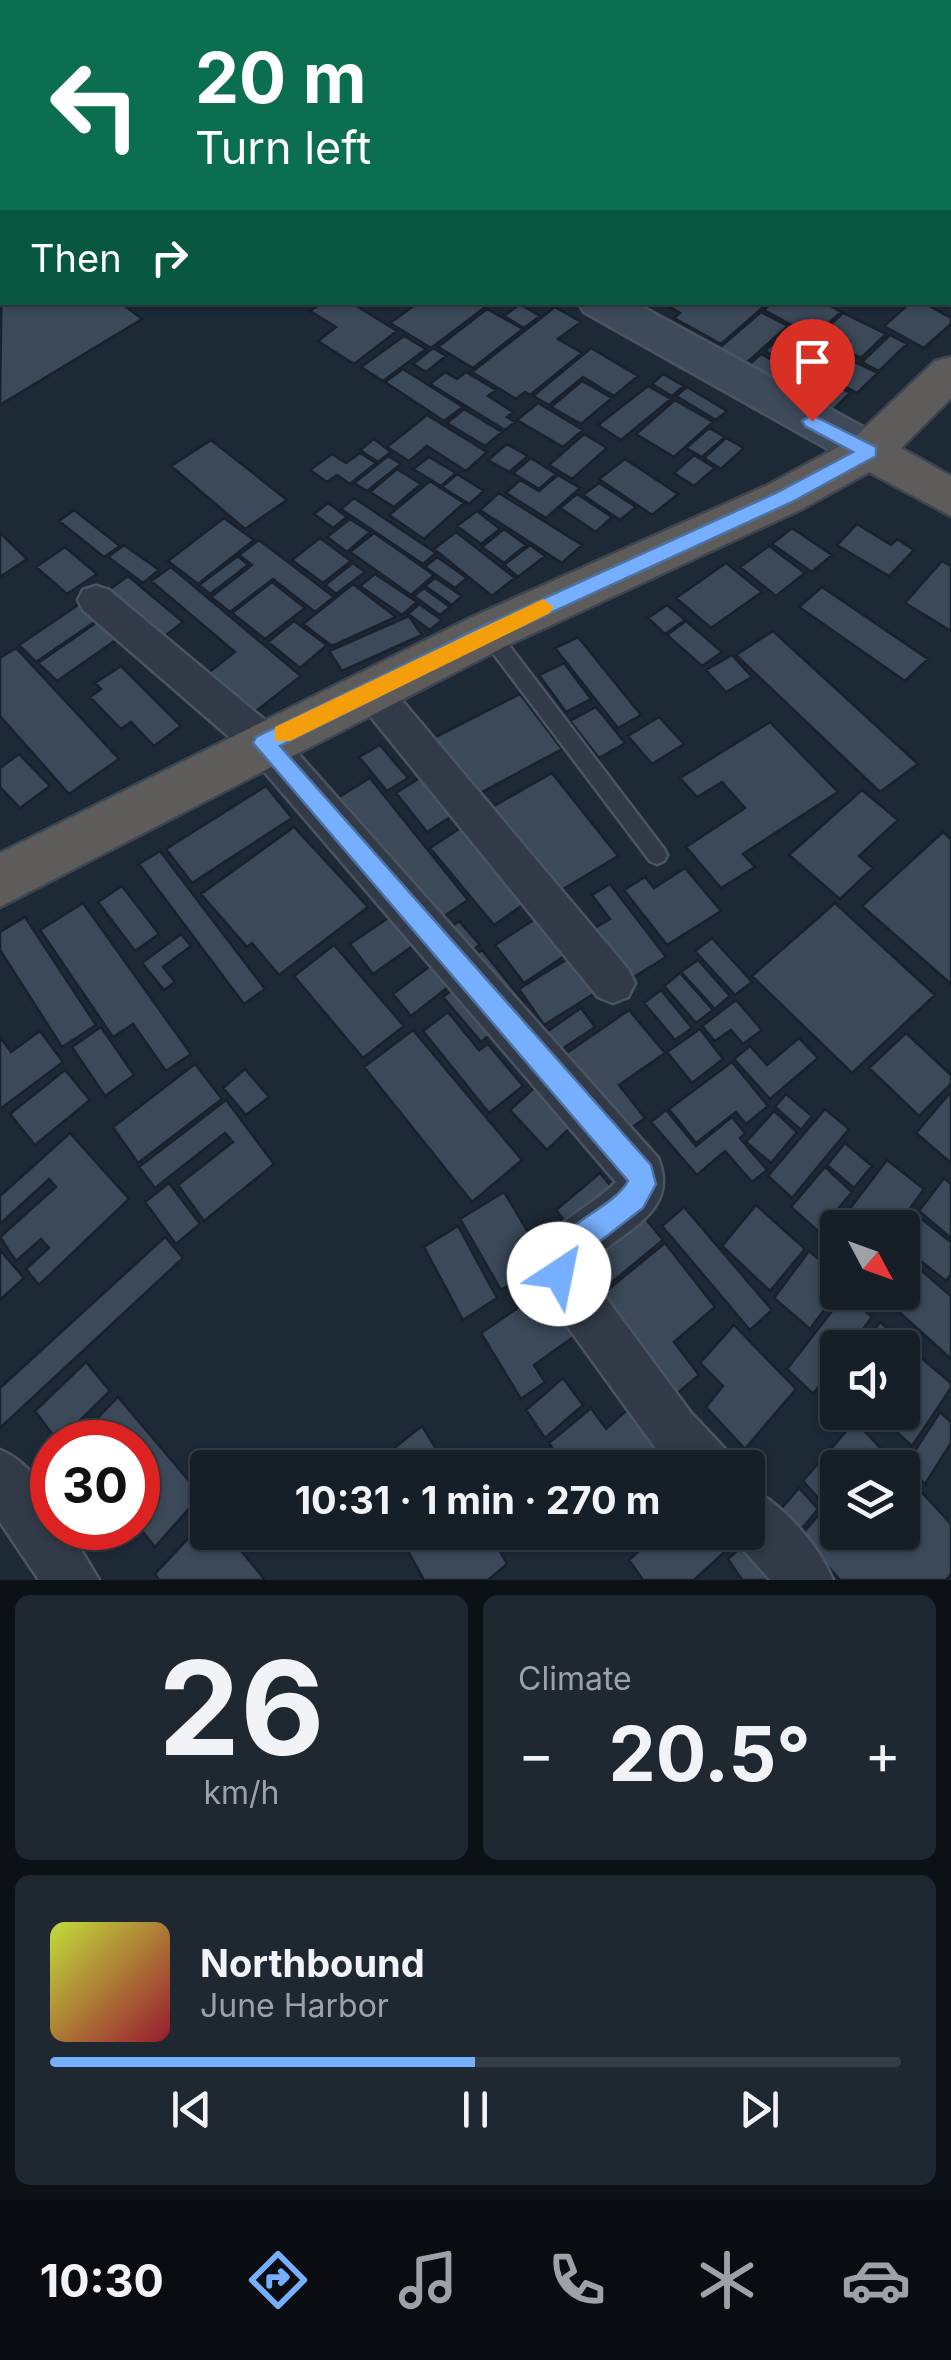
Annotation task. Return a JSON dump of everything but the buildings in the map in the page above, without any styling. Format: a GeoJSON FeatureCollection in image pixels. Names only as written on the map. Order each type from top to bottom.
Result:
{"type":"FeatureCollection","features":[{"type":"Feature","properties":{"kind":"highway"},"geometry":{"type":"LineString","coordinates":[[0,881],[488,632],[785,497],[869,452],[951,372]]}},
{"type":"Feature","properties":{"kind":"highway"},"geometry":{"type":"LineString","coordinates":[[869,452],[951,498]]}},
{"type":"Feature","properties":{"kind":"main road"},"geometry":{"type":"LineString","coordinates":[[616,306],[869,452]]}},
{"type":"Feature","properties":{"kind":"street"},"geometry":{"type":"LineString","coordinates":[[96,600],[264,743],[641,1175],[642,1184],[634,1198],[565,1250],[559,1274],[652,1403],[691,1450]]}},
{"type":"Feature","properties":{"kind":"street"},"geometry":{"type":"LineString","coordinates":[[372,690],[614,983]]}},
{"type":"Feature","properties":{"kind":"street"},"geometry":{"type":"LineString","coordinates":[[0,1476],[72,1580]]}},
{"type":"Feature","properties":{"kind":"street"},"geometry":{"type":"LineString","coordinates":[[765,1534],[806,1580]]}},
{"type":"Feature","properties":{"kind":"lane"},"geometry":{"type":"LineString","coordinates":[[488,632],[657,855]]}},
{"type":"Feature","properties":{"kind":"slow traffic"},"geometry":{"type":"LineString","coordinates":[[283,734],[543,607]]}},
{"type":"Feature","properties":{"kind":"route"},"geometry":{"type":"LineString","coordinates":[[559,1274],[565,1250],[634,1198],[642,1184],[641,1175],[264,743],[488,632],[785,497],[869,452],[812,421]]}}]}
